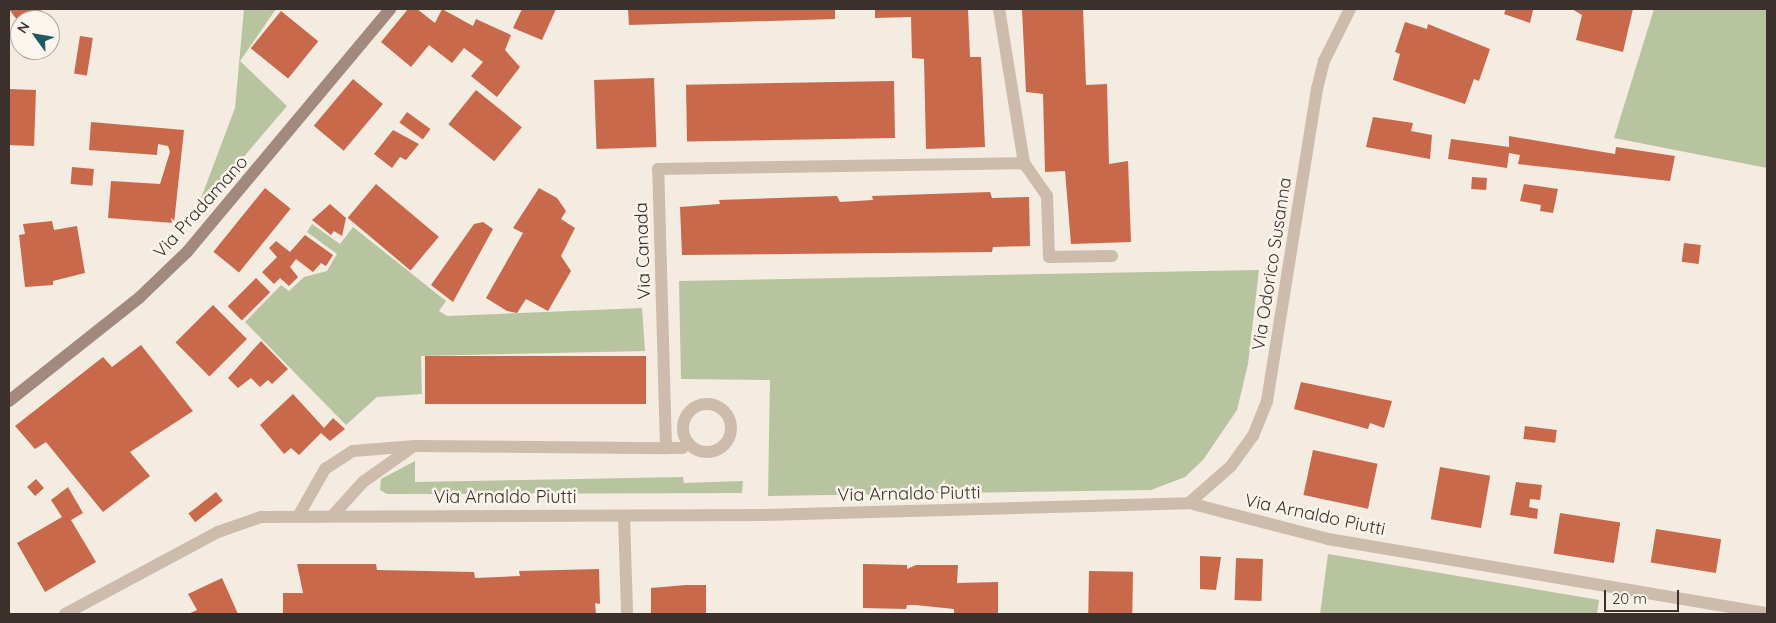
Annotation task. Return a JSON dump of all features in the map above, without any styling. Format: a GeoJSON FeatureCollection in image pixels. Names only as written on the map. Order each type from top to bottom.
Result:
{"type":"FeatureCollection","features":[{"type":"Feature","properties":{"kind":"street","name":"Via Pradamano"},"geometry":{"type":"LineString","coordinates":[[9,402],[140,297],[187,252],[390,9]]}},
{"type":"Feature","properties":{"kind":"street"},"geometry":{"type":"LineString","coordinates":[[999,9],[1024,163],[1047,196],[1049,257],[1112,256]]}},
{"type":"Feature","properties":{"kind":"street","name":"Via Odorico Susanna"},"geometry":{"type":"LineString","coordinates":[[1189,503],[1242,451],[1267,401],[1318,89],[1324,61],[1350,9]]}},
{"type":"Feature","properties":{"kind":"street","name":"Via Canada"},"geometry":{"type":"LineString","coordinates":[[666,448],[658,169],[1024,163]]}},
{"type":"Feature","properties":{"kind":"street"},"geometry":{"type":"LineString","coordinates":[[300,514],[321,474],[341,456],[353,451],[415,446],[682,448],[688,443]]}},
{"type":"Feature","properties":{"kind":"street"},"geometry":{"type":"LineString","coordinates":[[334,514],[363,482],[415,446]]}},
{"type":"Feature","properties":{"kind":"street","name":"Via Arnaldo Piutti"},"geometry":{"type":"LineString","coordinates":[[65,614],[218,532],[261,517],[300,514],[624,516],[1189,503],[1328,539],[1767,613]]}},
{"type":"Feature","properties":{"kind":"street"},"geometry":{"type":"LineString","coordinates":[[624,516],[627,614]]}},
{"type":"Feature","properties":{"kind":"green space"},"geometry":{"type":"Polygon","coordinates":[[[244,9],[276,9],[240,61],[287,106],[195,214],[235,108],[244,9]]]}},
{"type":"Feature","properties":{"kind":"green space"},"geometry":{"type":"Polygon","coordinates":[[[1654,9],[1767,9],[1767,168],[1614,138],[1654,9]]]}},
{"type":"Feature","properties":{"kind":"green space"},"geometry":{"type":"Polygon","coordinates":[[[312,224],[340,244],[353,227],[446,301],[439,311],[447,316],[642,308],[645,351],[421,356],[422,394],[377,397],[346,425],[245,322],[281,285],[289,291],[304,277],[327,271],[337,254],[307,232],[312,224]]]}},
{"type":"Feature","properties":{"kind":"green space"},"geometry":{"type":"Polygon","coordinates":[[[1259,270],[1248,364],[1237,410],[1203,460],[1185,477],[1151,490],[768,496],[770,380],[681,379],[679,281],[1259,270]]]}},
{"type":"Feature","properties":{"kind":"green space"},"geometry":{"type":"Polygon","coordinates":[[[415,461],[415,482],[683,477],[684,483],[743,481],[742,493],[387,494],[380,490],[381,479],[415,461]]]}},
{"type":"Feature","properties":{"kind":"green space"},"geometry":{"type":"Polygon","coordinates":[[[1328,554],[1599,600],[1597,614],[1320,614],[1328,554]]]}},
{"type":"Feature","properties":{"kind":"building"},"geometry":{"type":"Polygon","coordinates":[[[9,9],[43,9],[41,10],[9,9]]]}},
{"type":"Feature","properties":{"kind":"building"},"geometry":{"type":"Polygon","coordinates":[[[408,9],[417,9],[435,23],[442,9],[473,26],[476,19],[511,35],[505,50],[520,67],[497,97],[471,76],[483,62],[464,48],[452,63],[429,45],[411,67],[381,42],[408,9]]]}},
{"type":"Feature","properties":{"kind":"building"},"geometry":{"type":"Polygon","coordinates":[[[522,9],[556,9],[542,40],[513,28],[522,9]]]}},
{"type":"Feature","properties":{"kind":"building"},"geometry":{"type":"Polygon","coordinates":[[[628,9],[835,9],[835,19],[629,25],[628,9]]]}},
{"type":"Feature","properties":{"kind":"building"},"geometry":{"type":"Polygon","coordinates":[[[875,9],[968,9],[970,57],[981,57],[985,147],[926,149],[924,59],[912,58],[911,17],[875,18],[875,9]]]}},
{"type":"Feature","properties":{"kind":"building"},"geometry":{"type":"Polygon","coordinates":[[[1022,9],[1083,9],[1086,85],[1107,84],[1109,164],[1128,161],[1131,242],[1071,244],[1065,171],[1045,172],[1043,94],[1026,92],[1022,9]]]}},
{"type":"Feature","properties":{"kind":"building"},"geometry":{"type":"Polygon","coordinates":[[[1506,9],[1533,10],[1530,23],[1504,14],[1506,9]]]}},
{"type":"Feature","properties":{"kind":"building"},"geometry":{"type":"Polygon","coordinates":[[[1572,9],[1633,9],[1623,52],[1576,40],[1582,15],[1572,9]]]}},
{"type":"Feature","properties":{"kind":"building"},"geometry":{"type":"Polygon","coordinates":[[[281,11],[318,41],[288,79],[251,48],[281,11]]]}},
{"type":"Feature","properties":{"kind":"building"},"geometry":{"type":"Polygon","coordinates":[[[1405,22],[1427,29],[1428,24],[1490,49],[1479,81],[1474,79],[1465,104],[1393,80],[1400,54],[1395,52],[1405,22]]]}},
{"type":"Feature","properties":{"kind":"building"},"geometry":{"type":"Polygon","coordinates":[[[80,36],[93,38],[87,76],[74,74],[80,36]]]}},
{"type":"Feature","properties":{"kind":"building"},"geometry":{"type":"Polygon","coordinates":[[[654,78],[656,147],[596,149],[594,80],[654,78]]]}},
{"type":"Feature","properties":{"kind":"building"},"geometry":{"type":"Polygon","coordinates":[[[353,79],[383,104],[344,151],[314,126],[353,79]]]}},
{"type":"Feature","properties":{"kind":"building"},"geometry":{"type":"Polygon","coordinates":[[[894,81],[895,138],[687,142],[686,85],[894,81]]]}},
{"type":"Feature","properties":{"kind":"building"},"geometry":{"type":"Polygon","coordinates":[[[9,89],[36,90],[34,146],[9,145],[9,89]]]}},
{"type":"Feature","properties":{"kind":"building"},"geometry":{"type":"Polygon","coordinates":[[[476,90],[522,127],[494,161],[448,124],[476,90]]]}},
{"type":"Feature","properties":{"kind":"building"},"geometry":{"type":"Polygon","coordinates":[[[407,112],[430,129],[423,140],[399,123],[407,112]]]}},
{"type":"Feature","properties":{"kind":"building"},"geometry":{"type":"Polygon","coordinates":[[[1373,117],[1413,123],[1411,131],[1432,135],[1430,159],[1366,147],[1373,117]]]}},
{"type":"Feature","properties":{"kind":"building"},"geometry":{"type":"Polygon","coordinates":[[[91,122],[184,130],[174,223],[108,218],[111,181],[160,184],[170,152],[168,146],[158,144],[157,155],[89,150],[91,122]]]}},
{"type":"Feature","properties":{"kind":"building"},"geometry":{"type":"Polygon","coordinates":[[[393,130],[419,144],[406,160],[400,157],[392,168],[374,154],[393,130]]]}},
{"type":"Feature","properties":{"kind":"building"},"geometry":{"type":"Polygon","coordinates":[[[1509,136],[1615,154],[1616,147],[1675,156],[1670,181],[1518,164],[1520,155],[1509,153],[1507,168],[1448,159],[1451,139],[1509,147],[1509,136]]]}},
{"type":"Feature","properties":{"kind":"building"},"geometry":{"type":"Polygon","coordinates":[[[72,167],[94,169],[92,186],[71,184],[72,167]]]}},
{"type":"Feature","properties":{"kind":"building"},"geometry":{"type":"Polygon","coordinates":[[[1472,177],[1487,178],[1486,190],[1471,189],[1472,177]]]}},
{"type":"Feature","properties":{"kind":"building"},"geometry":{"type":"Polygon","coordinates":[[[376,184],[439,237],[411,270],[348,218],[376,184]]]}},
{"type":"Feature","properties":{"kind":"building"},"geometry":{"type":"Polygon","coordinates":[[[1524,184],[1558,189],[1553,213],[1540,211],[1541,205],[1520,201],[1524,184]]]}},
{"type":"Feature","properties":{"kind":"building"},"geometry":{"type":"Polygon","coordinates":[[[265,188],[291,209],[239,272],[213,252],[265,188]]]}},
{"type":"Feature","properties":{"kind":"building"},"geometry":{"type":"Polygon","coordinates":[[[539,188],[557,198],[566,211],[561,219],[575,228],[561,256],[571,271],[548,311],[526,299],[517,313],[507,311],[486,298],[523,233],[513,228],[539,188]]]}},
{"type":"Feature","properties":{"kind":"building"},"geometry":{"type":"Polygon","coordinates":[[[990,192],[992,198],[1029,197],[1030,246],[993,247],[992,252],[682,255],[680,207],[720,204],[719,200],[837,196],[840,202],[873,200],[872,196],[990,192]]]}},
{"type":"Feature","properties":{"kind":"building"},"geometry":{"type":"Polygon","coordinates":[[[330,204],[346,218],[342,236],[334,231],[331,235],[312,220],[330,204]]]}},
{"type":"Feature","properties":{"kind":"building"},"geometry":{"type":"Polygon","coordinates":[[[52,221],[54,230],[77,226],[85,273],[53,281],[53,285],[25,287],[19,235],[25,234],[23,224],[52,221]]]}},
{"type":"Feature","properties":{"kind":"building"},"geometry":{"type":"Polygon","coordinates":[[[483,222],[493,229],[453,302],[431,285],[474,224],[483,222]]]}},
{"type":"Feature","properties":{"kind":"building"},"geometry":{"type":"Polygon","coordinates":[[[305,235],[333,255],[326,266],[321,263],[313,272],[296,259],[290,267],[298,277],[289,286],[280,278],[274,284],[262,272],[277,257],[269,248],[276,241],[290,252],[305,235]]]}},
{"type":"Feature","properties":{"kind":"building"},"geometry":{"type":"Polygon","coordinates":[[[1684,243],[1701,245],[1699,264],[1682,262],[1684,243]]]}},
{"type":"Feature","properties":{"kind":"building"},"geometry":{"type":"Polygon","coordinates":[[[256,278],[270,292],[242,320],[228,306],[256,278]]]}},
{"type":"Feature","properties":{"kind":"building"},"geometry":{"type":"Polygon","coordinates":[[[213,305],[247,339],[209,376],[176,342],[213,305]]]}},
{"type":"Feature","properties":{"kind":"building"},"geometry":{"type":"Polygon","coordinates":[[[261,341],[288,369],[272,384],[268,380],[260,387],[251,378],[238,388],[228,378],[261,341]]]}},
{"type":"Feature","properties":{"kind":"building"},"geometry":{"type":"Polygon","coordinates":[[[141,345],[193,411],[130,452],[150,476],[103,512],[46,442],[35,449],[15,426],[103,357],[112,367],[141,345]]]}},
{"type":"Feature","properties":{"kind":"building"},"geometry":{"type":"Polygon","coordinates":[[[425,356],[646,356],[646,404],[425,404],[425,356]]]}},
{"type":"Feature","properties":{"kind":"building"},"geometry":{"type":"Polygon","coordinates":[[[1301,382],[1392,401],[1384,428],[1370,423],[1368,429],[1294,409],[1301,382]]]}},
{"type":"Feature","properties":{"kind":"building"},"geometry":{"type":"Polygon","coordinates":[[[293,394],[324,428],[333,418],[345,429],[330,441],[321,433],[299,455],[291,448],[284,454],[260,425],[293,394]]]}},
{"type":"Feature","properties":{"kind":"building"},"geometry":{"type":"Polygon","coordinates":[[[1525,426],[1557,430],[1555,443],[1523,439],[1525,426]]]}},
{"type":"Feature","properties":{"kind":"building"},"geometry":{"type":"Polygon","coordinates":[[[1313,450],[1378,464],[1368,509],[1303,495],[1313,450]]]}},
{"type":"Feature","properties":{"kind":"building"},"geometry":{"type":"Polygon","coordinates":[[[1440,467],[1490,476],[1481,528],[1431,519],[1440,467]]]}},
{"type":"Feature","properties":{"kind":"building"},"geometry":{"type":"Polygon","coordinates":[[[36,479],[44,488],[35,496],[27,487],[36,479]]]}},
{"type":"Feature","properties":{"kind":"building"},"geometry":{"type":"Polygon","coordinates":[[[1516,482],[1542,485],[1540,500],[1530,499],[1529,507],[1538,509],[1537,519],[1510,515],[1516,482]]]}},
{"type":"Feature","properties":{"kind":"building"},"geometry":{"type":"Polygon","coordinates":[[[68,487],[83,513],[71,520],[96,562],[45,592],[17,543],[62,517],[51,500],[68,487]]]}},
{"type":"Feature","properties":{"kind":"building"},"geometry":{"type":"Polygon","coordinates":[[[216,492],[223,501],[195,522],[188,514],[216,492]]]}},
{"type":"Feature","properties":{"kind":"building"},"geometry":{"type":"Polygon","coordinates":[[[1560,513],[1620,523],[1614,563],[1554,553],[1560,513]]]}},
{"type":"Feature","properties":{"kind":"building"},"geometry":{"type":"Polygon","coordinates":[[[1656,529],[1721,539],[1716,573],[1651,563],[1656,529]]]}},
{"type":"Feature","properties":{"kind":"building"},"geometry":{"type":"Polygon","coordinates":[[[1200,556],[1221,557],[1216,590],[1200,589],[1200,556]]]}},
{"type":"Feature","properties":{"kind":"building"},"geometry":{"type":"Polygon","coordinates":[[[1236,558],[1263,559],[1262,601],[1235,600],[1236,558]]]}},
{"type":"Feature","properties":{"kind":"building"},"geometry":{"type":"Polygon","coordinates":[[[297,564],[376,564],[377,570],[474,572],[475,578],[520,576],[519,571],[599,569],[600,604],[595,603],[596,614],[283,614],[283,593],[303,593],[297,564]]]}},
{"type":"Feature","properties":{"kind":"building"},"geometry":{"type":"Polygon","coordinates":[[[863,564],[907,565],[907,569],[916,565],[958,565],[957,583],[998,582],[998,614],[954,614],[954,609],[915,605],[907,605],[906,609],[863,608],[863,564]]]}},
{"type":"Feature","properties":{"kind":"building"},"geometry":{"type":"Polygon","coordinates":[[[1089,571],[1133,572],[1132,614],[1088,614],[1089,571]]]}},
{"type":"Feature","properties":{"kind":"building"},"geometry":{"type":"Polygon","coordinates":[[[222,578],[238,614],[188,614],[197,610],[188,594],[222,578]]]}},
{"type":"Feature","properties":{"kind":"building"},"geometry":{"type":"Polygon","coordinates":[[[706,585],[706,614],[651,614],[651,588],[706,585]]]}}]}
